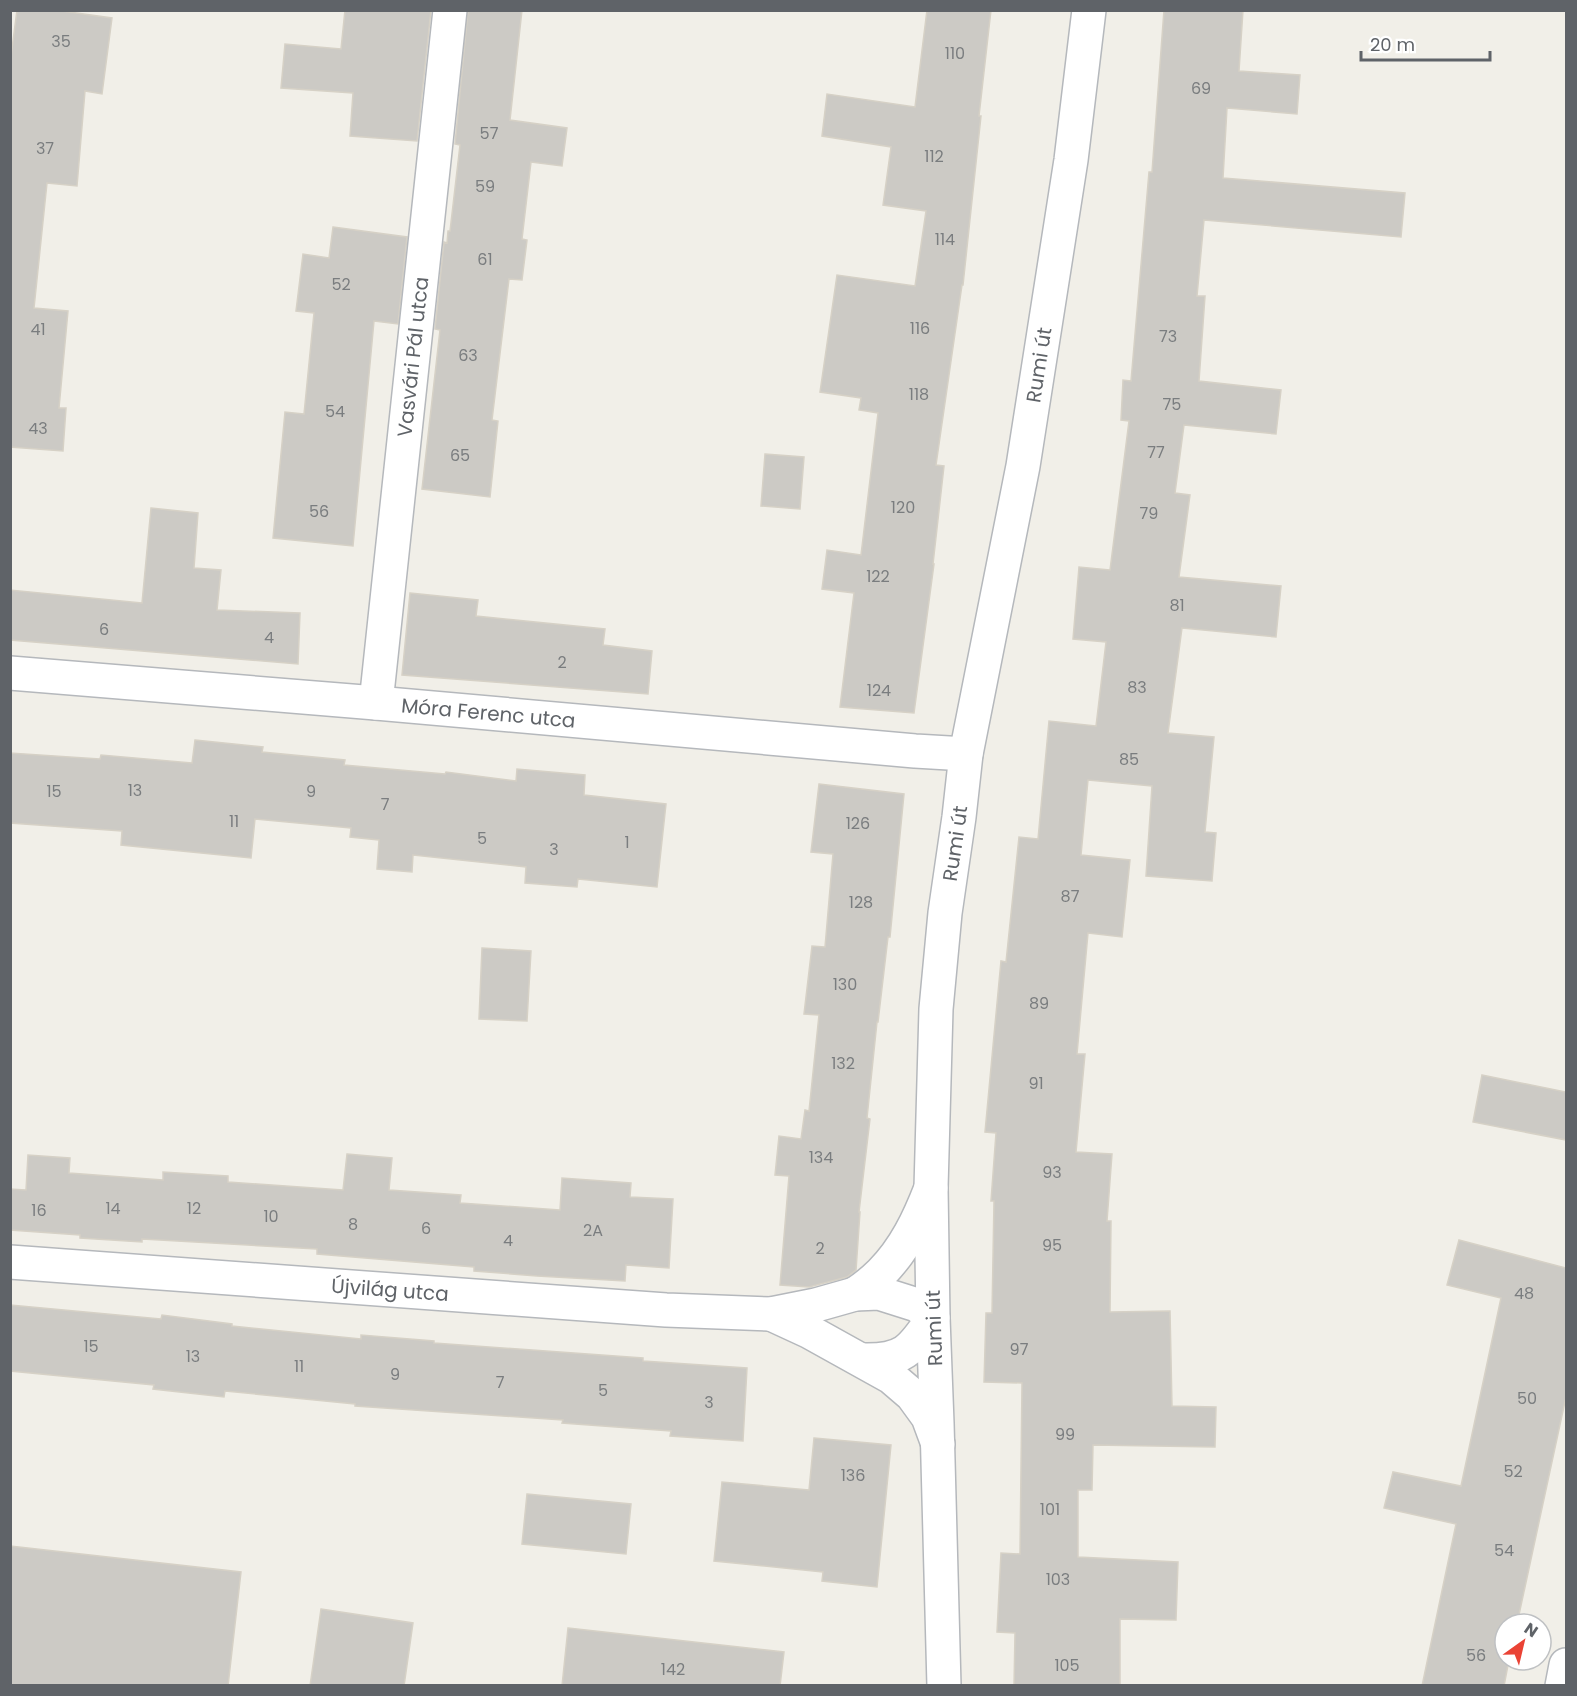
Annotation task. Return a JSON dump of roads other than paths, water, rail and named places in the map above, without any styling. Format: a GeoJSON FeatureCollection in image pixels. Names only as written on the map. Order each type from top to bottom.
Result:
{"type":"FeatureCollection","features":[{"type":"Feature","properties":{"kind":"street","name":"Vasvári Pál utca"},"geometry":{"type":"LineString","coordinates":[[376,703],[450,10]]}},
{"type":"Feature","properties":{"kind":"street","name":"Rumi út"},"geometry":{"type":"LineString","coordinates":[[944,1686],[933,1318],[932,1188],[936,1009],[945,913],[966,754],[1023,466],[1071,160],[1089,10]]}},
{"type":"Feature","properties":{"kind":"street","name":"Móra Ferenc utca"},"geometry":{"type":"LineString","coordinates":[[10,673],[966,754]]}},
{"type":"Feature","properties":{"kind":"street","name":"Újvilág utca"},"geometry":{"type":"LineString","coordinates":[[855,1294],[880,1274],[897,1255],[916,1227],[932,1188]]}},
{"type":"Feature","properties":{"kind":"street","name":"Újvilág utca"},"geometry":{"type":"LineString","coordinates":[[10,1262],[666,1310],[771,1314],[855,1294],[879,1293],[917,1305],[933,1318]]}},
{"type":"Feature","properties":{"kind":"street","name":"Újvilág utca"},"geometry":{"type":"LineString","coordinates":[[771,1314],[810,1332],[891,1377],[912,1395],[928,1417],[938,1444]]}},
{"type":"Feature","properties":{"kind":"street"},"geometry":{"type":"LineString","coordinates":[[863,1360],[883,1360],[903,1354],[920,1337],[933,1318]]}},
{"type":"Feature","properties":{"kind":"street"},"geometry":{"type":"LineString","coordinates":[[1562,1686],[1566,1665]]}}]}
